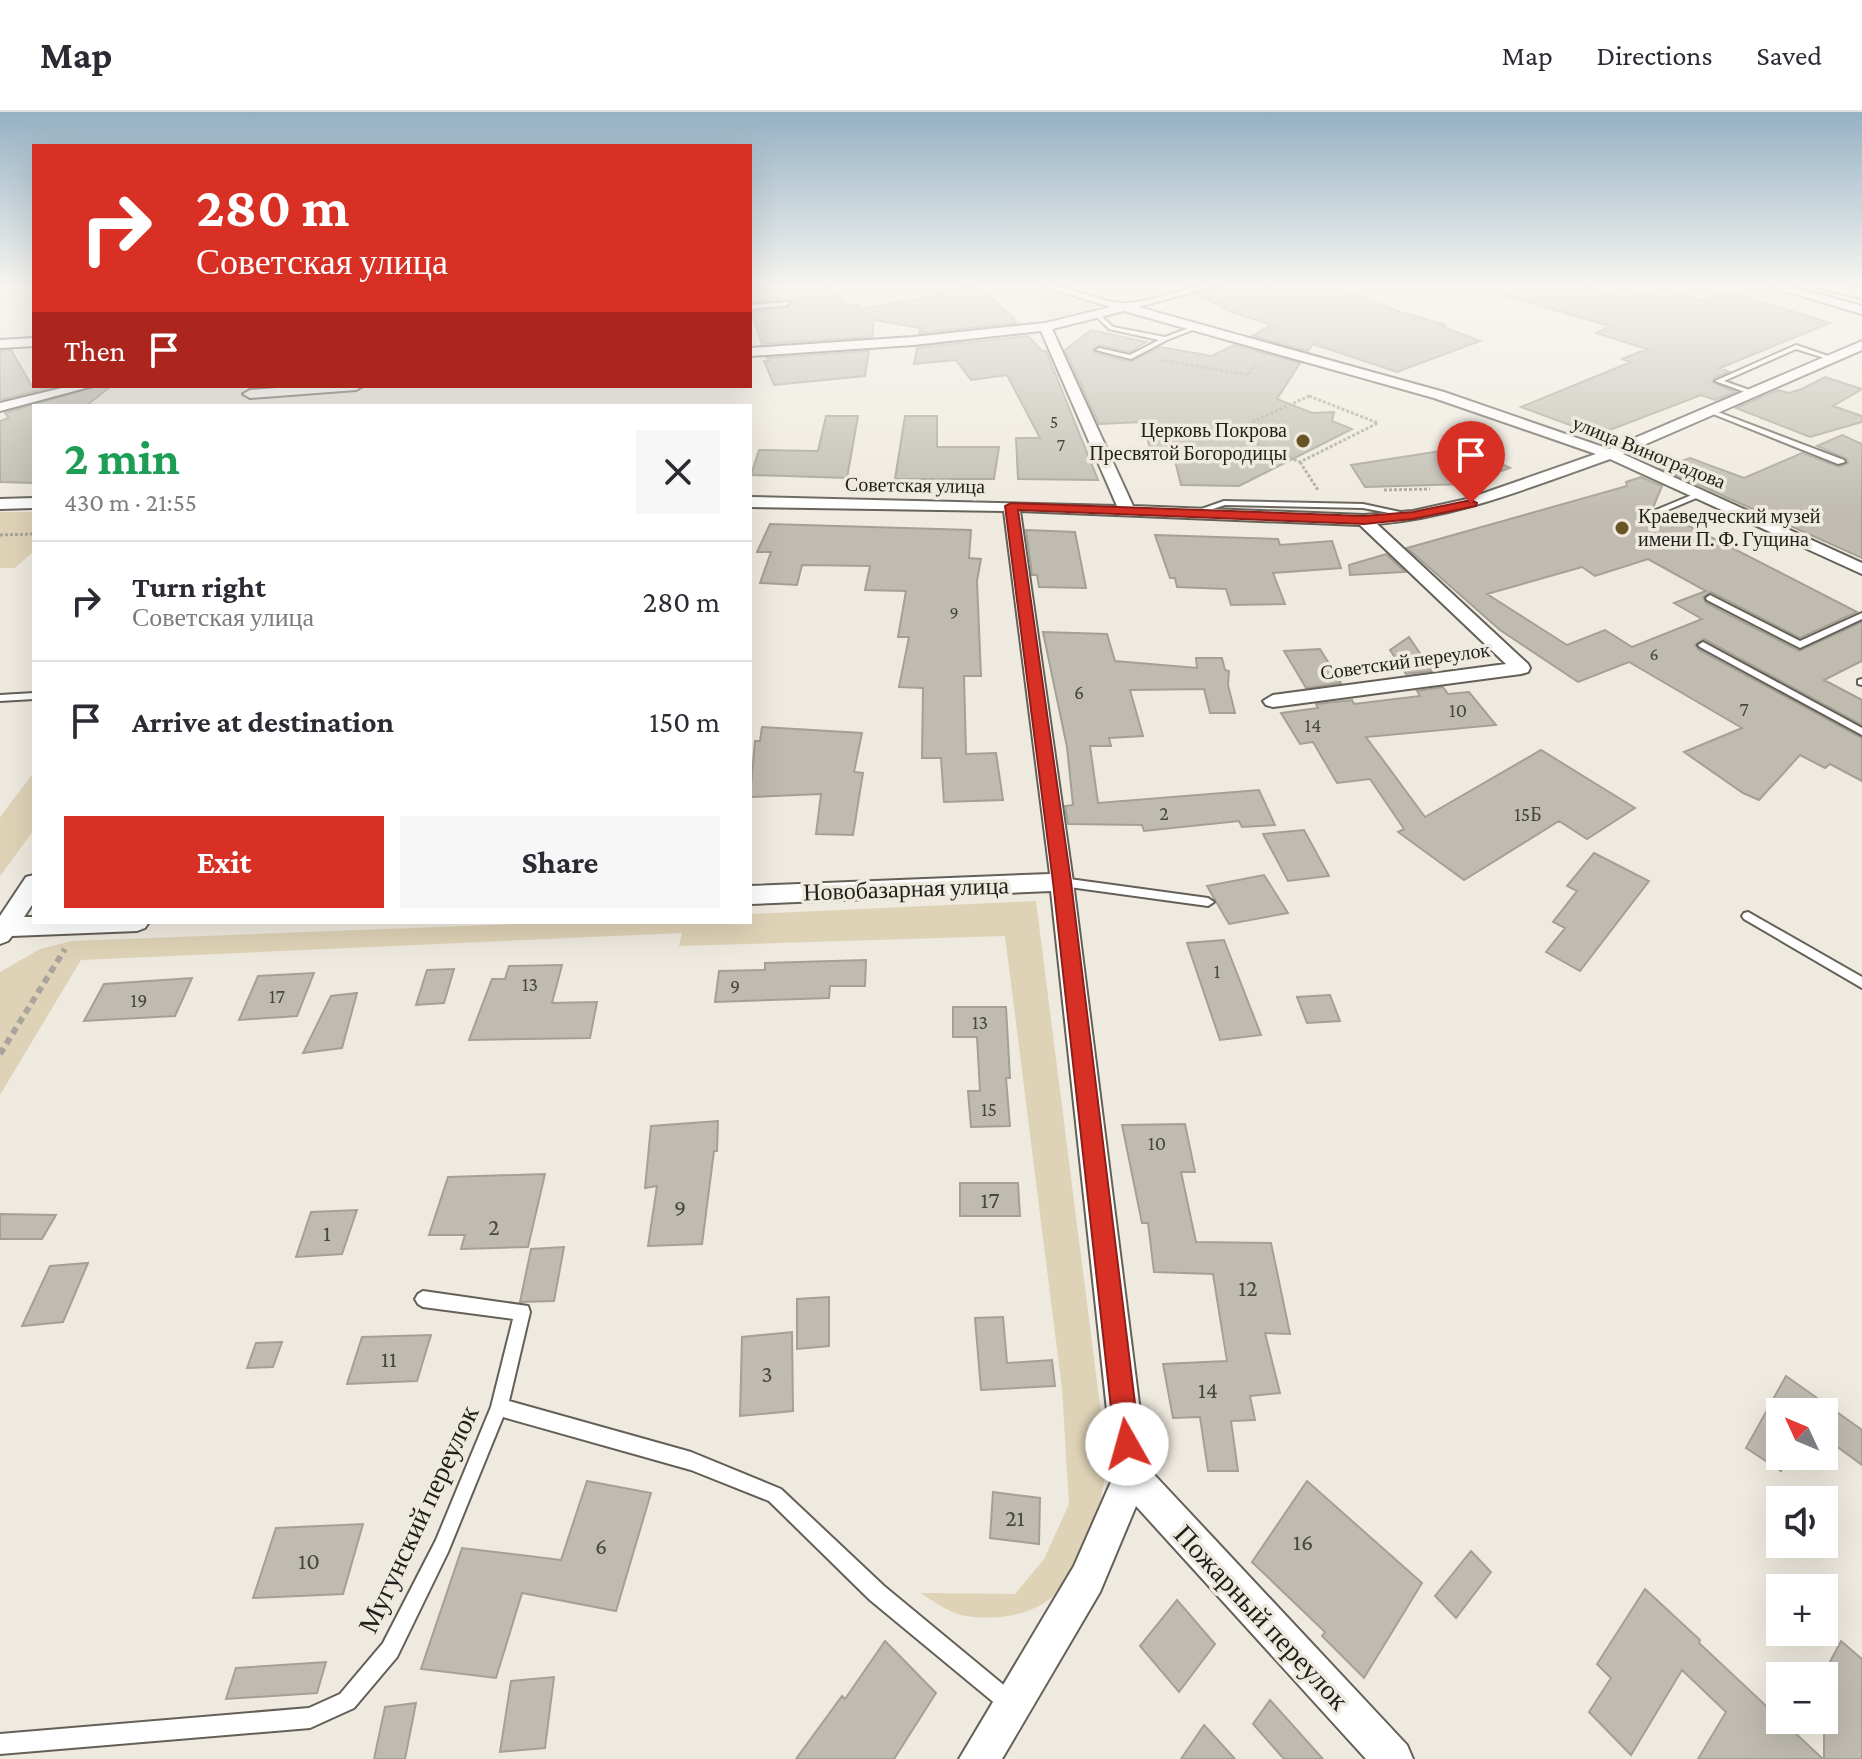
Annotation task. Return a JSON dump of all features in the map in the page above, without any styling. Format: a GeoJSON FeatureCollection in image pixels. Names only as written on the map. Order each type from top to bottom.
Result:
{"type":"FeatureCollection","features":[{"type":"Feature","properties":{"kind":"street"},"geometry":{"type":"LineString","coordinates":[[1061,362],[1128,512]]}},
{"type":"Feature","properties":{"kind":"street","name":"улица Виноградова"},"geometry":{"type":"LineString","coordinates":[[1321,362],[1439,395],[1610,454],[1862,569]]}},
{"type":"Feature","properties":{"kind":"street","name":"Советская улица"},"geometry":{"type":"LineString","coordinates":[[752,502],[1011,506],[1364,520],[1413,516],[1471,503],[1610,454],[1824,362]]}},
{"type":"Feature","properties":{"kind":"street"},"geometry":{"type":"LineString","coordinates":[[0,407],[78,388]]}},
{"type":"Feature","properties":{"kind":"street"},"geometry":{"type":"LineString","coordinates":[[250,395],[332,388]]}},
{"type":"Feature","properties":{"kind":"street"},"geometry":{"type":"LineString","coordinates":[[0,504],[32,503]]}},
{"type":"Feature","properties":{"kind":"street"},"geometry":{"type":"LineString","coordinates":[[979,1759],[1087,1579],[1131,1475],[1062,882],[1011,506]]}},
{"type":"Feature","properties":{"kind":"street","name":"Советский переулок"},"geometry":{"type":"LineString","coordinates":[[1273,701],[1521,668],[1364,520]]}},
{"type":"Feature","properties":{"kind":"street","name":"Новобазарная улица"},"geometry":{"type":"LineString","coordinates":[[752,895],[1062,882]]}},
{"type":"Feature","properties":{"kind":"street"},"geometry":{"type":"LineString","coordinates":[[2,930],[32,886]]}},
{"type":"Feature","properties":{"kind":"street"},"geometry":{"type":"LineString","coordinates":[[2,930],[81,924]]}},
{"type":"Feature","properties":{"kind":"street","name":"Пожарный переулок"},"geometry":{"type":"LineString","coordinates":[[1131,1475],[1393,1759]]}},
{"type":"Feature","properties":{"kind":"lane"},"geometry":{"type":"LineString","coordinates":[[1753,393],[1718,381],[1762,362]]}},
{"type":"Feature","properties":{"kind":"lane"},"geometry":{"type":"LineString","coordinates":[[1710,411],[1841,462]]}},
{"type":"Feature","properties":{"kind":"lane"},"geometry":{"type":"LineString","coordinates":[[1648,515],[1702,494]]}},
{"type":"Feature","properties":{"kind":"lane"},"geometry":{"type":"LineString","coordinates":[[1191,514],[1224,503],[1363,506],[1413,516]]}},
{"type":"Feature","properties":{"kind":"lane"},"geometry":{"type":"LineString","coordinates":[[1710,598],[1800,645],[1862,616]]}},
{"type":"Feature","properties":{"kind":"lane"},"geometry":{"type":"LineString","coordinates":[[1703,645],[1862,732]]}},
{"type":"Feature","properties":{"kind":"lane"},"geometry":{"type":"LineString","coordinates":[[0,698],[32,696]]}},
{"type":"Feature","properties":{"kind":"lane"},"geometry":{"type":"LineString","coordinates":[[1062,882],[1208,902]]}},
{"type":"Feature","properties":{"kind":"lane"},"geometry":{"type":"LineString","coordinates":[[1748,916],[1862,983]]}},
{"type":"Feature","properties":{"kind":"lane"},"geometry":{"type":"LineString","coordinates":[[423,1299],[522,1312],[499,1407]]}},
{"type":"Feature","properties":{"kind":"lane","name":"Мугунский переулок"},"geometry":{"type":"LineString","coordinates":[[0,1744],[310,1718],[347,1701],[390,1650],[442,1546],[499,1407],[691,1461],[775,1495],[877,1593],[1012,1704]]}},
{"type":"Feature","properties":{"kind":"path"},"geometry":{"type":"LineString","coordinates":[[1171,362],[1248,375],[1252,369]]}},
{"type":"Feature","properties":{"kind":"path"},"geometry":{"type":"LineString","coordinates":[[1309,396],[1378,423],[1352,436],[1300,462],[1231,432],[1309,396]]}},
{"type":"Feature","properties":{"kind":"path"},"geometry":{"type":"LineString","coordinates":[[1382,490],[1429,489]]}},
{"type":"Feature","properties":{"kind":"path"},"geometry":{"type":"LineString","coordinates":[[0,537],[32,534]]}},
{"type":"Feature","properties":{"kind":"path"},"geometry":{"type":"LineString","coordinates":[[0,1054],[81,924]]}},
{"type":"Feature","properties":{"kind":"shaded area"},"geometry":{"type":"Polygon","coordinates":[[[0,512],[32,512],[32,553],[15,568],[0,568],[0,512]]]}},
{"type":"Feature","properties":{"kind":"shaded area"},"geometry":{"type":"Polygon","coordinates":[[[32,775],[32,833],[0,876],[0,817],[32,775]]]}},
{"type":"Feature","properties":{"kind":"shaded area"},"geometry":{"type":"Polygon","coordinates":[[[1036,901],[1107,1461],[1098,1510],[1082,1558],[1069,1579],[1053,1596],[1033,1609],[1008,1616],[964,1616],[920,1593],[1015,1594],[1044,1559],[1069,1504],[1062,1389],[1005,936],[679,946],[682,933],[81,960],[0,1095],[0,972],[40,949],[72,941],[516,924],[752,924],[752,914],[1036,901]]]}},
{"type":"Feature","properties":{"kind":"building"},"geometry":{"type":"Polygon","coordinates":[[[0,362],[18,362],[32,388],[49,388],[0,400],[0,362]]]}},
{"type":"Feature","properties":{"kind":"building"},"geometry":{"type":"Polygon","coordinates":[[[764,362],[867,362],[865,376],[774,385],[764,362]]]}},
{"type":"Feature","properties":{"kind":"building"},"geometry":{"type":"Polygon","coordinates":[[[957,362],[1050,362],[1098,480],[1018,479],[1016,438],[1040,438],[1007,375],[971,380],[957,362]]]}},
{"type":"Feature","properties":{"kind":"building"},"geometry":{"type":"Polygon","coordinates":[[[1070,362],[1296,362],[1300,363],[1277,399],[1312,413],[1334,412],[1332,421],[1352,429],[1239,486],[1181,485],[1172,448],[1150,448],[1142,422],[1099,424],[1070,362]]]}},
{"type":"Feature","properties":{"kind":"building"},"geometry":{"type":"Polygon","coordinates":[[[1367,362],[1424,362],[1397,372],[1367,362]]]}},
{"type":"Feature","properties":{"kind":"building"},"geometry":{"type":"Polygon","coordinates":[[[1631,362],[1735,362],[1720,368],[1729,372],[1714,378],[1712,382],[1735,392],[1715,400],[1701,395],[1597,435],[1521,407],[1631,362]]]}},
{"type":"Feature","properties":{"kind":"building"},"geometry":{"type":"Polygon","coordinates":[[[1825,377],[1862,389],[1833,406],[1862,416],[1862,422],[1810,437],[1736,408],[1778,390],[1789,393],[1802,389],[1825,377]]]}},
{"type":"Feature","properties":{"kind":"building"},"geometry":{"type":"Polygon","coordinates":[[[89,388],[108,388],[88,404],[35,404],[89,388]]]}},
{"type":"Feature","properties":{"kind":"building"},"geometry":{"type":"Polygon","coordinates":[[[32,405],[32,483],[0,482],[0,421],[9,418],[5,413],[32,405]]]}},
{"type":"Feature","properties":{"kind":"building"},"geometry":{"type":"Polygon","coordinates":[[[826,416],[858,416],[847,478],[752,475],[759,450],[818,451],[826,416]]]}},
{"type":"Feature","properties":{"kind":"building"},"geometry":{"type":"Polygon","coordinates":[[[905,416],[937,416],[937,447],[999,447],[994,479],[895,479],[905,416]]]}},
{"type":"Feature","properties":{"kind":"building"},"geometry":{"type":"Polygon","coordinates":[[[1842,435],[1862,444],[1862,558],[1661,468],[1690,458],[1744,478],[1802,453],[1839,467],[1848,463],[1847,459],[1817,446],[1842,435]]]}},
{"type":"Feature","properties":{"kind":"building"},"geometry":{"type":"Polygon","coordinates":[[[1466,447],[1510,468],[1466,484],[1365,487],[1351,465],[1466,447]]]}},
{"type":"Feature","properties":{"kind":"building"},"geometry":{"type":"Polygon","coordinates":[[[1641,477],[1662,486],[1653,508],[1643,512],[1643,518],[1652,520],[1666,514],[1857,612],[1800,638],[1711,592],[1703,597],[1706,603],[1799,651],[1862,622],[1862,661],[1824,680],[1862,700],[1862,725],[1704,639],[1695,645],[1699,650],[1862,738],[1862,781],[1830,764],[1825,768],[1800,755],[1759,800],[1743,793],[1684,752],[1742,728],[1629,662],[1578,682],[1500,630],[1407,548],[1627,486],[1626,482],[1641,477]],[[1648,559],[1595,576],[1582,567],[1487,594],[1567,645],[1605,630],[1632,647],[1702,619],[1674,603],[1706,591],[1648,559]]]}},
{"type":"Feature","properties":{"kind":"building"},"geometry":{"type":"Polygon","coordinates":[[[770,524],[971,530],[969,558],[981,559],[977,581],[981,676],[964,676],[966,754],[996,753],[1003,800],[944,802],[941,758],[922,758],[923,688],[899,687],[909,637],[898,637],[906,591],[865,590],[870,566],[802,565],[797,585],[760,583],[771,552],[757,552],[770,524]]]}},
{"type":"Feature","properties":{"kind":"building"},"geometry":{"type":"Polygon","coordinates":[[[1026,530],[1075,532],[1086,588],[1039,587],[1037,575],[1032,575],[1026,530]]]}},
{"type":"Feature","properties":{"kind":"building"},"geometry":{"type":"Polygon","coordinates":[[[1155,535],[1278,539],[1280,545],[1332,541],[1341,568],[1273,573],[1285,604],[1231,605],[1226,589],[1177,587],[1175,578],[1170,578],[1155,535]]]}},
{"type":"Feature","properties":{"kind":"building"},"geometry":{"type":"Polygon","coordinates":[[[1386,554],[1405,572],[1350,575],[1349,565],[1386,554]]]}},
{"type":"Feature","properties":{"kind":"building"},"geometry":{"type":"Polygon","coordinates":[[[1043,632],[1107,634],[1115,661],[1197,668],[1196,658],[1222,658],[1225,670],[1229,671],[1228,685],[1235,713],[1210,713],[1204,689],[1130,690],[1143,736],[1109,738],[1111,746],[1090,746],[1098,803],[1259,790],[1275,825],[1242,827],[1239,821],[1144,831],[1142,825],[1068,824],[1065,806],[1073,805],[1067,747],[1043,632]]]}},
{"type":"Feature","properties":{"kind":"building"},"geometry":{"type":"Polygon","coordinates":[[[1409,637],[1432,671],[1406,674],[1390,650],[1409,637]]]}},
{"type":"Feature","properties":{"kind":"building"},"geometry":{"type":"Polygon","coordinates":[[[1320,649],[1341,683],[1306,688],[1284,651],[1320,649]]]}},
{"type":"Feature","properties":{"kind":"building"},"geometry":{"type":"Polygon","coordinates":[[[1443,687],[1448,694],[1469,692],[1496,725],[1366,737],[1425,817],[1541,750],[1635,808],[1587,839],[1559,821],[1464,880],[1398,832],[1404,829],[1370,779],[1337,783],[1313,742],[1300,744],[1281,713],[1318,708],[1316,704],[1352,700],[1354,704],[1420,696],[1417,691],[1443,687]]]}},
{"type":"Feature","properties":{"kind":"building"},"geometry":{"type":"Polygon","coordinates":[[[762,727],[862,733],[854,772],[863,773],[853,835],[816,834],[821,794],[752,797],[755,741],[760,741],[762,727]]]}},
{"type":"Feature","properties":{"kind":"building"},"geometry":{"type":"Polygon","coordinates":[[[1304,830],[1329,876],[1288,881],[1263,834],[1304,830]]]}},
{"type":"Feature","properties":{"kind":"building"},"geometry":{"type":"Polygon","coordinates":[[[1594,853],[1649,881],[1580,971],[1546,952],[1565,928],[1553,922],[1577,891],[1567,886],[1594,853]]]}},
{"type":"Feature","properties":{"kind":"building"},"geometry":{"type":"Polygon","coordinates":[[[1264,875],[1288,913],[1229,924],[1207,886],[1264,875]]]}},
{"type":"Feature","properties":{"kind":"building"},"geometry":{"type":"Polygon","coordinates":[[[1224,940],[1261,1035],[1220,1040],[1187,943],[1224,940]]]}},
{"type":"Feature","properties":{"kind":"building"},"geometry":{"type":"Polygon","coordinates":[[[866,960],[865,986],[830,986],[829,998],[715,1002],[719,971],[765,970],[765,963],[866,960]]]}},
{"type":"Feature","properties":{"kind":"building"},"geometry":{"type":"Polygon","coordinates":[[[562,965],[552,1003],[597,1002],[590,1038],[469,1040],[492,979],[505,979],[509,966],[562,965]]]}},
{"type":"Feature","properties":{"kind":"building"},"geometry":{"type":"Polygon","coordinates":[[[454,969],[444,1003],[416,1005],[427,970],[454,969]]]}},
{"type":"Feature","properties":{"kind":"building"},"geometry":{"type":"Polygon","coordinates":[[[314,973],[297,1016],[239,1020],[258,976],[314,973]]]}},
{"type":"Feature","properties":{"kind":"building"},"geometry":{"type":"Polygon","coordinates":[[[192,978],[175,1016],[84,1021],[104,984],[192,978]]]}},
{"type":"Feature","properties":{"kind":"building"},"geometry":{"type":"Polygon","coordinates":[[[357,993],[342,1048],[303,1053],[331,996],[357,993]]]}},
{"type":"Feature","properties":{"kind":"building"},"geometry":{"type":"Polygon","coordinates":[[[1330,995],[1340,1021],[1307,1023],[1297,997],[1330,995]]]}},
{"type":"Feature","properties":{"kind":"building"},"geometry":{"type":"Polygon","coordinates":[[[953,1007],[1006,1007],[1010,1126],[971,1127],[968,1091],[980,1091],[977,1037],[953,1037],[953,1007]]]}},
{"type":"Feature","properties":{"kind":"building"},"geometry":{"type":"Polygon","coordinates":[[[718,1121],[717,1151],[714,1151],[702,1244],[648,1246],[657,1186],[645,1188],[651,1126],[718,1121]]]}},
{"type":"Feature","properties":{"kind":"building"},"geometry":{"type":"Polygon","coordinates":[[[1185,1124],[1195,1172],[1181,1172],[1196,1242],[1271,1243],[1290,1334],[1265,1333],[1280,1393],[1250,1396],[1255,1420],[1231,1421],[1238,1471],[1208,1471],[1200,1417],[1173,1418],[1163,1364],[1227,1361],[1213,1274],[1154,1272],[1148,1223],[1142,1223],[1122,1125],[1185,1124]]]}},
{"type":"Feature","properties":{"kind":"building"},"geometry":{"type":"Polygon","coordinates":[[[545,1174],[528,1247],[461,1249],[465,1235],[429,1235],[448,1177],[545,1174]]]}},
{"type":"Feature","properties":{"kind":"building"},"geometry":{"type":"Polygon","coordinates":[[[960,1183],[1018,1183],[1020,1216],[960,1216],[960,1183]]]}},
{"type":"Feature","properties":{"kind":"building"},"geometry":{"type":"Polygon","coordinates":[[[357,1210],[342,1254],[296,1257],[311,1212],[357,1210]]]}},
{"type":"Feature","properties":{"kind":"building"},"geometry":{"type":"Polygon","coordinates":[[[0,1214],[56,1215],[42,1239],[0,1239],[0,1214]]]}},
{"type":"Feature","properties":{"kind":"building"},"geometry":{"type":"Polygon","coordinates":[[[564,1247],[554,1301],[520,1302],[531,1249],[564,1247]]]}},
{"type":"Feature","properties":{"kind":"building"},"geometry":{"type":"Polygon","coordinates":[[[88,1263],[63,1322],[22,1326],[50,1266],[88,1263]]]}},
{"type":"Feature","properties":{"kind":"building"},"geometry":{"type":"Polygon","coordinates":[[[829,1297],[829,1346],[797,1349],[797,1299],[829,1297]]]}},
{"type":"Feature","properties":{"kind":"building"},"geometry":{"type":"Polygon","coordinates":[[[1003,1317],[1007,1363],[1052,1360],[1055,1386],[981,1390],[975,1318],[1003,1317]]]}},
{"type":"Feature","properties":{"kind":"building"},"geometry":{"type":"Polygon","coordinates":[[[792,1332],[793,1411],[740,1416],[742,1337],[792,1332]]]}},
{"type":"Feature","properties":{"kind":"building"},"geometry":{"type":"Polygon","coordinates":[[[431,1335],[417,1381],[347,1384],[362,1337],[431,1335]]]}},
{"type":"Feature","properties":{"kind":"building"},"geometry":{"type":"Polygon","coordinates":[[[282,1342],[273,1367],[247,1368],[256,1343],[282,1342]]]}},
{"type":"Feature","properties":{"kind":"building"},"geometry":{"type":"Polygon","coordinates":[[[1786,1376],[1817,1398],[1774,1398],[1786,1376]]]}},
{"type":"Feature","properties":{"kind":"building"},"geometry":{"type":"Polygon","coordinates":[[[1766,1412],[1766,1461],[1746,1448],[1766,1412]]]}},
{"type":"Feature","properties":{"kind":"building"},"geometry":{"type":"Polygon","coordinates":[[[1838,1413],[1862,1430],[1862,1465],[1838,1447],[1838,1413]]]}},
{"type":"Feature","properties":{"kind":"building"},"geometry":{"type":"Polygon","coordinates":[[[587,1481],[651,1493],[616,1611],[522,1593],[496,1678],[421,1669],[462,1548],[561,1560],[587,1481]]]}},
{"type":"Feature","properties":{"kind":"building"},"geometry":{"type":"Polygon","coordinates":[[[1307,1481],[1422,1583],[1364,1678],[1322,1636],[1325,1632],[1252,1562],[1307,1481]]]}},
{"type":"Feature","properties":{"kind":"building"},"geometry":{"type":"Polygon","coordinates":[[[993,1492],[1040,1498],[1039,1544],[990,1538],[993,1492]]]}},
{"type":"Feature","properties":{"kind":"building"},"geometry":{"type":"Polygon","coordinates":[[[363,1524],[343,1594],[253,1598],[276,1528],[363,1524]]]}},
{"type":"Feature","properties":{"kind":"building"},"geometry":{"type":"Polygon","coordinates":[[[1471,1551],[1491,1572],[1456,1618],[1435,1596],[1471,1551]]]}},
{"type":"Feature","properties":{"kind":"building"},"geometry":{"type":"Polygon","coordinates":[[[1645,1589],[1766,1706],[1766,1734],[1796,1734],[1823,1759],[1698,1759],[1726,1712],[1682,1670],[1631,1755],[1589,1712],[1611,1678],[1597,1664],[1645,1589]]]}},
{"type":"Feature","properties":{"kind":"building"},"geometry":{"type":"Polygon","coordinates":[[[1177,1600],[1215,1644],[1179,1692],[1140,1646],[1177,1600]]]}},
{"type":"Feature","properties":{"kind":"building"},"geometry":{"type":"Polygon","coordinates":[[[885,1641],[936,1693],[894,1759],[796,1759],[842,1696],[845,1699],[885,1641]]]}},
{"type":"Feature","properties":{"kind":"building"},"geometry":{"type":"Polygon","coordinates":[[[1841,1641],[1862,1659],[1862,1759],[1824,1759],[1824,1734],[1838,1734],[1838,1662],[1830,1662],[1841,1641]]]}},
{"type":"Feature","properties":{"kind":"building"},"geometry":{"type":"Polygon","coordinates":[[[326,1662],[317,1693],[226,1699],[236,1668],[326,1662]]]}},
{"type":"Feature","properties":{"kind":"building"},"geometry":{"type":"Polygon","coordinates":[[[554,1677],[545,1748],[500,1752],[511,1681],[554,1677]]]}},
{"type":"Feature","properties":{"kind":"building"},"geometry":{"type":"Polygon","coordinates":[[[1270,1700],[1323,1759],[1284,1759],[1253,1724],[1270,1700]]]}},
{"type":"Feature","properties":{"kind":"building"},"geometry":{"type":"Polygon","coordinates":[[[416,1703],[405,1759],[374,1759],[385,1707],[416,1703]]]}},
{"type":"Feature","properties":{"kind":"building"},"geometry":{"type":"Polygon","coordinates":[[[1204,1725],[1235,1759],[1181,1759],[1204,1725]]]}},
{"type":"Feature","properties":{"kind":"place","name":"Церковь Покрова Пресвятой Богородицы"},"geometry":{"type":"Point","coordinates":[1303,441]}},
{"type":"Feature","properties":{"kind":"place","name":"Краеведческий музей имени П. Ф. Гущина"},"geometry":{"type":"Point","coordinates":[1622,528]}},
{"type":"Feature","properties":{"kind":"route"},"geometry":{"type":"LineString","coordinates":[[1127,1444],[1062,882],[1011,506],[1364,520],[1413,516],[1471,503]]}}]}
